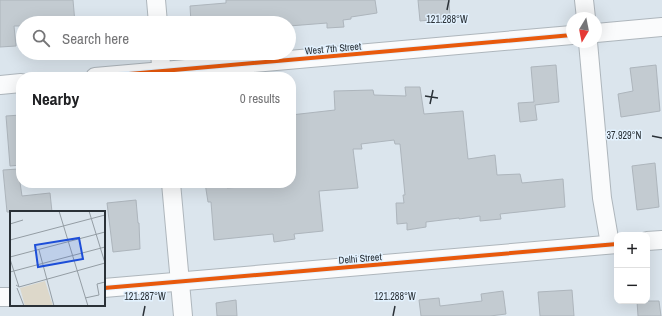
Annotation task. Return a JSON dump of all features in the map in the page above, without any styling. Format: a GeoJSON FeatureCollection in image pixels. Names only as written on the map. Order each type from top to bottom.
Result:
{"type":"FeatureCollection","features":[{"type":"Feature","properties":{"kind":"street"},"geometry":{"type":"LineString","coordinates":[[156,0],[157,16]]}},
{"type":"Feature","properties":{"kind":"street"},"geometry":{"type":"LineString","coordinates":[[584,0],[585,12]]}},
{"type":"Feature","properties":{"kind":"street"},"geometry":{"type":"LineString","coordinates":[[602,32],[662,27]]}},
{"type":"Feature","properties":{"kind":"street","name":"West 7th Street"},"geometry":{"type":"LineString","coordinates":[[183,72],[566,36]]}},
{"type":"Feature","properties":{"kind":"street"},"geometry":{"type":"LineString","coordinates":[[589,48],[602,198],[613,244]]}},
{"type":"Feature","properties":{"kind":"street"},"geometry":{"type":"LineString","coordinates":[[161,60],[162,72]]}},
{"type":"Feature","properties":{"kind":"street"},"geometry":{"type":"LineString","coordinates":[[0,85],[16,84]]}},
{"type":"Feature","properties":{"kind":"street"},"geometry":{"type":"LineString","coordinates":[[171,188],[183,316]]}},
{"type":"Feature","properties":{"kind":"street"},"geometry":{"type":"LineString","coordinates":[[650,241],[662,240]]}},
{"type":"Feature","properties":{"kind":"street","name":"Delhi Street"},"geometry":{"type":"LineString","coordinates":[[105,288],[613,244]]}},
{"type":"Feature","properties":{"kind":"street"},"geometry":{"type":"LineString","coordinates":[[0,298],[10,296]]}},
{"type":"Feature","properties":{"kind":"building"},"geometry":{"type":"Polygon","coordinates":[[[0,0],[73,0],[74,16],[16,16],[16,26],[14,26],[16,46],[0,47],[0,0]]]}},
{"type":"Feature","properties":{"kind":"building"},"geometry":{"type":"Polygon","coordinates":[[[226,0],[375,0],[377,13],[351,17],[351,19],[343,20],[344,27],[327,28],[327,23],[296,25],[296,16],[191,16],[190,6],[226,3],[226,0]]]}},
{"type":"Feature","properties":{"kind":"building"},"geometry":{"type":"Polygon","coordinates":[[[418,0],[449,0],[450,18],[420,21],[418,0]]]}},
{"type":"Feature","properties":{"kind":"building"},"geometry":{"type":"Polygon","coordinates":[[[556,65],[559,102],[535,105],[537,120],[520,122],[518,103],[534,102],[531,67],[556,65]]]}},
{"type":"Feature","properties":{"kind":"building"},"geometry":{"type":"Polygon","coordinates":[[[656,65],[660,111],[621,117],[618,94],[633,91],[630,68],[656,65]]]}},
{"type":"Feature","properties":{"kind":"building"},"geometry":{"type":"Polygon","coordinates":[[[405,87],[420,87],[424,114],[463,111],[468,159],[495,155],[497,175],[520,174],[522,183],[563,179],[565,207],[500,214],[501,219],[480,221],[480,216],[426,222],[426,227],[407,230],[407,223],[397,224],[396,203],[404,203],[403,195],[405,195],[400,144],[395,144],[394,140],[361,144],[362,149],[353,149],[358,188],[319,191],[323,231],[294,234],[295,239],[274,242],[273,234],[214,240],[211,202],[208,202],[206,188],[296,188],[296,114],[335,110],[334,91],[373,90],[374,95],[406,96],[405,87]]]}},
{"type":"Feature","properties":{"kind":"building"},"geometry":{"type":"Polygon","coordinates":[[[16,115],[16,165],[10,166],[6,116],[16,115]]]}},
{"type":"Feature","properties":{"kind":"building"},"geometry":{"type":"Polygon","coordinates":[[[655,163],[659,207],[637,210],[632,166],[655,163]]]}},
{"type":"Feature","properties":{"kind":"building"},"geometry":{"type":"Polygon","coordinates":[[[16,169],[16,188],[21,188],[22,196],[50,193],[52,211],[7,212],[3,170],[16,169]]]}},
{"type":"Feature","properties":{"kind":"building"},"geometry":{"type":"Polygon","coordinates":[[[136,200],[140,249],[113,252],[107,203],[136,200]]]}},
{"type":"Feature","properties":{"kind":"building"},"geometry":{"type":"Polygon","coordinates":[[[572,290],[574,316],[540,316],[538,292],[572,290]]]}},
{"type":"Feature","properties":{"kind":"building"},"geometry":{"type":"Polygon","coordinates":[[[503,291],[506,314],[490,316],[421,316],[419,300],[439,298],[440,306],[482,301],[481,294],[503,291]]]}},
{"type":"Feature","properties":{"kind":"building"},"geometry":{"type":"Polygon","coordinates":[[[236,300],[237,316],[217,316],[216,303],[236,300]]]}},
{"type":"Feature","properties":{"kind":"building"},"geometry":{"type":"Polygon","coordinates":[[[650,301],[659,301],[661,316],[638,316],[637,304],[650,304],[650,301]]]}},
{"type":"Feature","properties":{"kind":"cycle path"},"geometry":{"type":"LineString","coordinates":[[296,59],[566,36]]}},
{"type":"Feature","properties":{"kind":"cycle path"},"geometry":{"type":"LineString","coordinates":[[152,72],[288,60]]}},
{"type":"Feature","properties":{"kind":"cycle path"},"geometry":{"type":"LineString","coordinates":[[105,288],[614,244]]}}]}
